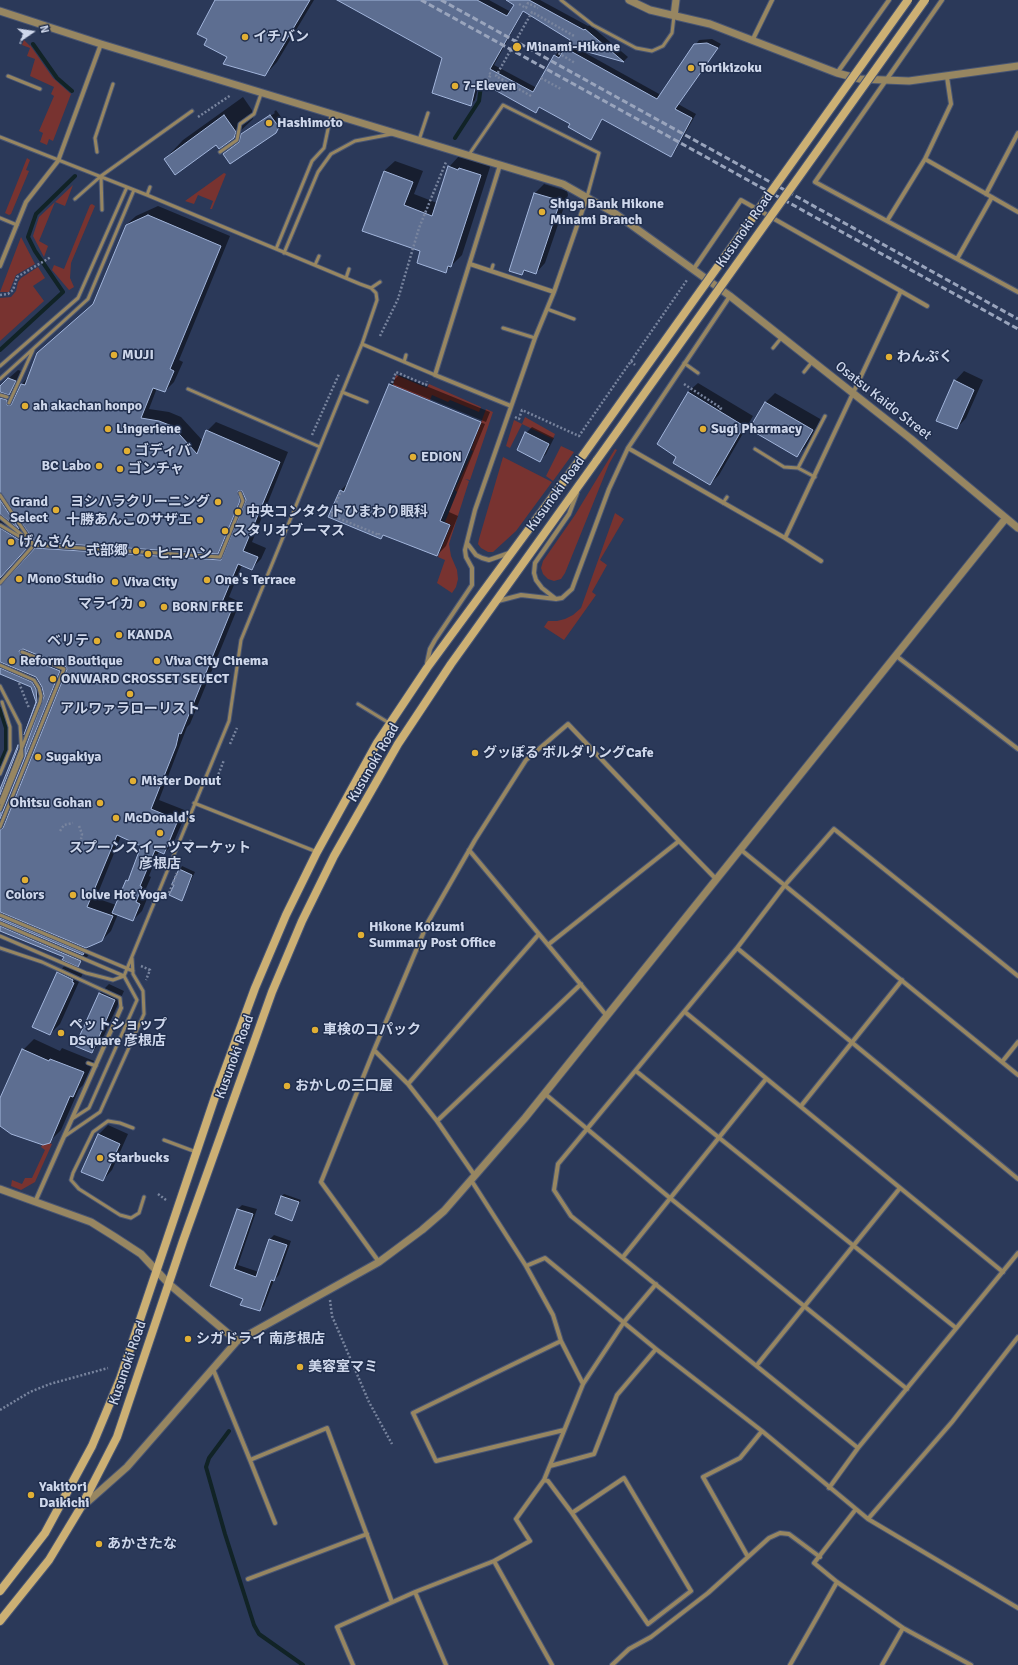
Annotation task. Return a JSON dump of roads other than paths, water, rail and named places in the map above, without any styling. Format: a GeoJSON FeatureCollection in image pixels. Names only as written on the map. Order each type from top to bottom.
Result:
{"type":"FeatureCollection","features":[{"type":"Feature","properties":{"kind":"main road","name":"Kusunoki Road"},"geometry":{"type":"LineString","coordinates":[[0,1591],[45,1533],[92,1446],[120,1379],[196,1152],[255,988],[286,916],[317,852],[377,743],[427,668],[584,454],[908,0]]}},
{"type":"Feature","properties":{"kind":"main road","name":"Kusunoki Road"},"geometry":{"type":"LineString","coordinates":[[0,1621],[49,1560],[81,1507],[117,1437],[183,1241],[270,1000],[302,921],[334,856],[398,744],[451,664],[925,0]]}},
{"type":"Feature","properties":{"kind":"street"},"geometry":{"type":"LineString","coordinates":[[628,0],[650,10],[710,24],[837,73],[860,79],[909,81],[948,77],[1018,66]]}},
{"type":"Feature","properties":{"kind":"street"},"geometry":{"type":"LineString","coordinates":[[674,16],[676,0]]}},
{"type":"Feature","properties":{"kind":"street"},"geometry":{"type":"LineString","coordinates":[[752,41],[772,0]]}},
{"type":"Feature","properties":{"kind":"street"},"geometry":{"type":"LineString","coordinates":[[837,73],[889,0]]}},
{"type":"Feature","properties":{"kind":"street"},"geometry":{"type":"LineString","coordinates":[[942,0],[815,182],[1018,292]]}},
{"type":"Feature","properties":{"kind":"street","name":"Osatsu Kaido Street"},"geometry":{"type":"LineString","coordinates":[[0,11],[101,44],[562,184],[616,214],[730,296],[911,439],[1018,528]]}},
{"type":"Feature","properties":{"kind":"street"},"geometry":{"type":"LineString","coordinates":[[0,266],[26,202],[58,161],[101,44]]}},
{"type":"Feature","properties":{"kind":"street"},"geometry":{"type":"LineString","coordinates":[[887,221],[925,159],[951,104],[948,77]]}},
{"type":"Feature","properties":{"kind":"street"},"geometry":{"type":"LineString","coordinates":[[986,194],[1018,133]]}},
{"type":"Feature","properties":{"kind":"street"},"geometry":{"type":"LineString","coordinates":[[925,159],[1018,212]]}},
{"type":"Feature","properties":{"kind":"street"},"geometry":{"type":"LineString","coordinates":[[500,165],[435,375],[511,406]]}},
{"type":"Feature","properties":{"kind":"street"},"geometry":{"type":"LineString","coordinates":[[427,668],[430,649],[434,640],[472,585],[472,568],[466,557],[467,543],[476,510],[535,338],[554,292],[587,197]]}},
{"type":"Feature","properties":{"kind":"street"},"geometry":{"type":"LineString","coordinates":[[957,259],[992,197]]}},
{"type":"Feature","properties":{"kind":"street"},"geometry":{"type":"LineString","coordinates":[[693,270],[741,200],[927,306]]}},
{"type":"Feature","properties":{"kind":"street"},"geometry":{"type":"LineString","coordinates":[[470,264],[554,292]]}},
{"type":"Feature","properties":{"kind":"street"},"geometry":{"type":"LineString","coordinates":[[786,538],[901,291]]}},
{"type":"Feature","properties":{"kind":"street"},"geometry":{"type":"LineString","coordinates":[[494,602],[512,596],[521,595],[556,599],[562,598],[572,589],[609,489],[628,448],[730,296]]}},
{"type":"Feature","properties":{"kind":"street"},"geometry":{"type":"LineString","coordinates":[[628,448],[786,538],[821,562]]}},
{"type":"Feature","properties":{"kind":"street"},"geometry":{"type":"LineString","coordinates":[[556,599],[542,588],[536,580],[534,573],[535,563],[569,514],[580,482]]}},
{"type":"Feature","properties":{"kind":"street"},"geometry":{"type":"LineString","coordinates":[[81,1507],[127,1467],[237,1341],[379,1262],[433,1220],[473,1178],[544,1093],[715,878],[740,849],[895,654],[1006,518]]}},
{"type":"Feature","properties":{"kind":"street"},"geometry":{"type":"LineString","coordinates":[[467,543],[476,555],[489,560],[512,552]]}},
{"type":"Feature","properties":{"kind":"street"},"geometry":{"type":"LineString","coordinates":[[895,654],[1018,749]]}},
{"type":"Feature","properties":{"kind":"street"},"geometry":{"type":"LineString","coordinates":[[379,1262],[321,1182],[374,1050],[428,922],[469,850],[526,760],[568,724],[715,878]]}},
{"type":"Feature","properties":{"kind":"street"},"geometry":{"type":"LineString","coordinates":[[858,1448],[571,1216],[554,1190],[558,1164],[685,1012],[737,948],[785,885],[834,829],[1018,976]]}},
{"type":"Feature","properties":{"kind":"street"},"geometry":{"type":"LineString","coordinates":[[549,944],[679,841]]}},
{"type":"Feature","properties":{"kind":"street"},"geometry":{"type":"LineString","coordinates":[[740,849],[1018,1075]]}},
{"type":"Feature","properties":{"kind":"street"},"geometry":{"type":"LineString","coordinates":[[469,850],[549,944],[606,1016]]}},
{"type":"Feature","properties":{"kind":"street"},"geometry":{"type":"LineString","coordinates":[[408,1084],[539,934]]}},
{"type":"Feature","properties":{"kind":"street"},"geometry":{"type":"LineString","coordinates":[[737,948],[1018,1179]]}},
{"type":"Feature","properties":{"kind":"street"},"geometry":{"type":"LineString","coordinates":[[801,1106],[902,980]]}},
{"type":"Feature","properties":{"kind":"street"},"geometry":{"type":"LineString","coordinates":[[437,1121],[581,984]]}},
{"type":"Feature","properties":{"kind":"street"},"geometry":{"type":"LineString","coordinates":[[35,1202],[121,1008]]}},
{"type":"Feature","properties":{"kind":"street"},"geometry":{"type":"LineString","coordinates":[[685,1012],[1003,1272]]}},
{"type":"Feature","properties":{"kind":"street"},"geometry":{"type":"LineString","coordinates":[[1002,1062],[1018,1042]]}},
{"type":"Feature","properties":{"kind":"street"},"geometry":{"type":"LineString","coordinates":[[374,1050],[408,1084],[437,1121],[473,1178],[526,1266],[553,1315],[561,1341],[584,1384]]}},
{"type":"Feature","properties":{"kind":"street"},"geometry":{"type":"LineString","coordinates":[[636,1071],[853,1247],[956,1328]]}},
{"type":"Feature","properties":{"kind":"street"},"geometry":{"type":"LineString","coordinates":[[623,1257],[766,1079]]}},
{"type":"Feature","properties":{"kind":"street"},"geometry":{"type":"LineString","coordinates":[[544,1093],[670,1198],[907,1389]]}},
{"type":"Feature","properties":{"kind":"street"},"geometry":{"type":"LineString","coordinates":[[757,1365],[900,1188]]}},
{"type":"Feature","properties":{"kind":"street"},"geometry":{"type":"LineString","coordinates":[[0,1189],[91,1222],[141,1254],[169,1284],[237,1341]]}},
{"type":"Feature","properties":{"kind":"street"},"geometry":{"type":"LineString","coordinates":[[829,1488],[858,1448],[1018,1253]]}},
{"type":"Feature","properties":{"kind":"street"},"geometry":{"type":"LineString","coordinates":[[526,1266],[545,1258],[656,1349],[762,1431],[868,1519],[1018,1608]]}},
{"type":"Feature","properties":{"kind":"street"},"geometry":{"type":"LineString","coordinates":[[353,1665],[337,1627],[415,1592],[494,1561],[530,1541],[516,1519],[544,1480],[584,1384],[624,1322],[656,1284]]}},
{"type":"Feature","properties":{"kind":"street"},"geometry":{"type":"LineString","coordinates":[[868,1519],[952,1422],[1018,1337]]}},
{"type":"Feature","properties":{"kind":"street"},"geometry":{"type":"LineString","coordinates":[[561,1341],[413,1413],[436,1461],[564,1430]]}},
{"type":"Feature","properties":{"kind":"street"},"geometry":{"type":"LineString","coordinates":[[550,1466],[594,1454],[617,1395],[656,1349]]}},
{"type":"Feature","properties":{"kind":"street"},"geometry":{"type":"LineString","coordinates":[[213,1369],[274,1524]]}},
{"type":"Feature","properties":{"kind":"street"},"geometry":{"type":"LineString","coordinates":[[250,1460],[327,1428],[392,1602]]}},
{"type":"Feature","properties":{"kind":"street"},"geometry":{"type":"LineString","coordinates":[[748,1557],[702,1477],[740,1458],[762,1431]]}},
{"type":"Feature","properties":{"kind":"street"},"geometry":{"type":"LineString","coordinates":[[544,1480],[548,1481],[572,1513],[648,1624],[691,1591],[624,1478],[572,1513]]}},
{"type":"Feature","properties":{"kind":"street"},"geometry":{"type":"LineString","coordinates":[[856,1509],[814,1564],[836,1582],[903,1628],[971,1665]]}},
{"type":"Feature","properties":{"kind":"street"},"geometry":{"type":"LineString","coordinates":[[612,1665],[629,1649],[651,1637],[708,1593],[769,1538],[780,1533],[789,1534],[820,1557]]}},
{"type":"Feature","properties":{"kind":"street"},"geometry":{"type":"LineString","coordinates":[[248,1579],[367,1534]]}},
{"type":"Feature","properties":{"kind":"street"},"geometry":{"type":"LineString","coordinates":[[494,1561],[552,1665]]}},
{"type":"Feature","properties":{"kind":"street"},"geometry":{"type":"LineString","coordinates":[[790,1665],[836,1582]]}},
{"type":"Feature","properties":{"kind":"street"},"geometry":{"type":"LineString","coordinates":[[415,1592],[446,1665]]}},
{"type":"Feature","properties":{"kind":"street"},"geometry":{"type":"LineString","coordinates":[[882,1665],[903,1628]]}},
{"type":"Feature","properties":{"kind":"lane"},"geometry":{"type":"LineString","coordinates":[[561,0],[592,25],[636,48],[652,51],[663,46],[672,33],[674,16]]}},
{"type":"Feature","properties":{"kind":"lane"},"geometry":{"type":"LineString","coordinates":[[8,76],[40,89]]}},
{"type":"Feature","properties":{"kind":"lane"},"geometry":{"type":"LineString","coordinates":[[97,152],[94,138],[113,84]]}},
{"type":"Feature","properties":{"kind":"lane"},"geometry":{"type":"LineString","coordinates":[[220,152],[237,140],[240,124],[254,114],[261,93]]}},
{"type":"Feature","properties":{"kind":"lane"},"geometry":{"type":"LineString","coordinates":[[468,156],[502,105],[599,153],[587,197]]}},
{"type":"Feature","properties":{"kind":"lane"},"geometry":{"type":"LineString","coordinates":[[75,199],[101,176],[192,111]]}},
{"type":"Feature","properties":{"kind":"lane"},"geometry":{"type":"LineString","coordinates":[[419,141],[428,113]]}},
{"type":"Feature","properties":{"kind":"lane"},"geometry":{"type":"LineString","coordinates":[[276,249],[312,161],[324,148],[330,125],[331,114]]}},
{"type":"Feature","properties":{"kind":"lane"},"geometry":{"type":"LineString","coordinates":[[284,253],[318,172],[331,154],[355,141],[396,134]]}},
{"type":"Feature","properties":{"kind":"lane"},"geometry":{"type":"LineString","coordinates":[[0,137],[58,161],[101,176],[371,288],[376,293],[377,300],[362,344],[241,640],[228,721],[124,976],[113,980],[86,973],[0,936]]}},
{"type":"Feature","properties":{"kind":"lane"},"geometry":{"type":"LineString","coordinates":[[101,176],[102,210]]}},
{"type":"Feature","properties":{"kind":"lane"},"geometry":{"type":"LineString","coordinates":[[0,366],[50,323],[82,292],[127,187]]}},
{"type":"Feature","properties":{"kind":"lane"},"geometry":{"type":"LineString","coordinates":[[147,195],[150,187]]}},
{"type":"Feature","properties":{"kind":"lane"},"geometry":{"type":"LineString","coordinates":[[0,379],[85,302],[90,295],[134,190]]}},
{"type":"Feature","properties":{"kind":"lane"},"geometry":{"type":"LineString","coordinates":[[0,218],[17,225]]}},
{"type":"Feature","properties":{"kind":"lane"},"geometry":{"type":"LineString","coordinates":[[315,265],[319,256]]}},
{"type":"Feature","properties":{"kind":"lane"},"geometry":{"type":"LineString","coordinates":[[491,272],[493,265]]}},
{"type":"Feature","properties":{"kind":"lane"},"geometry":{"type":"LineString","coordinates":[[346,278],[349,269]]}},
{"type":"Feature","properties":{"kind":"lane"},"geometry":{"type":"LineString","coordinates":[[371,288],[380,282]]}},
{"type":"Feature","properties":{"kind":"lane"},"geometry":{"type":"LineString","coordinates":[[547,310],[574,319]]}},
{"type":"Feature","properties":{"kind":"lane"},"geometry":{"type":"LineString","coordinates":[[503,328],[535,338]]}},
{"type":"Feature","properties":{"kind":"lane"},"geometry":{"type":"LineString","coordinates":[[773,348],[782,337]]}},
{"type":"Feature","properties":{"kind":"lane"},"geometry":{"type":"LineString","coordinates":[[362,344],[435,375]]}},
{"type":"Feature","properties":{"kind":"lane"},"geometry":{"type":"LineString","coordinates":[[9,403],[34,348]]}},
{"type":"Feature","properties":{"kind":"lane"},"geometry":{"type":"LineString","coordinates":[[404,362],[406,355]]}},
{"type":"Feature","properties":{"kind":"lane"},"geometry":{"type":"LineString","coordinates":[[804,372],[812,362]]}},
{"type":"Feature","properties":{"kind":"lane"},"geometry":{"type":"LineString","coordinates":[[684,363],[698,373]]}},
{"type":"Feature","properties":{"kind":"lane"},"geometry":{"type":"LineString","coordinates":[[188,389],[320,447]]}},
{"type":"Feature","properties":{"kind":"lane"},"geometry":{"type":"LineString","coordinates":[[342,392],[366,402]]}},
{"type":"Feature","properties":{"kind":"lane"},"geometry":{"type":"LineString","coordinates":[[0,395],[7,398]]}},
{"type":"Feature","properties":{"kind":"lane"},"geometry":{"type":"LineString","coordinates":[[798,468],[825,416]]}},
{"type":"Feature","properties":{"kind":"lane"},"geometry":{"type":"LineString","coordinates":[[755,449],[784,467],[798,468],[815,477]]}},
{"type":"Feature","properties":{"kind":"lane"},"geometry":{"type":"LineString","coordinates":[[0,525],[34,545],[220,557],[244,500],[240,493]]}},
{"type":"Feature","properties":{"kind":"lane"},"geometry":{"type":"LineString","coordinates":[[0,495],[34,545]]}},
{"type":"Feature","properties":{"kind":"lane"},"geometry":{"type":"LineString","coordinates":[[723,503],[727,497]]}},
{"type":"Feature","properties":{"kind":"lane"},"geometry":{"type":"LineString","coordinates":[[0,518],[34,545]]}},
{"type":"Feature","properties":{"kind":"lane"},"geometry":{"type":"LineString","coordinates":[[0,583],[34,545]]}},
{"type":"Feature","properties":{"kind":"lane"},"geometry":{"type":"LineString","coordinates":[[0,828],[64,669],[22,652]]}},
{"type":"Feature","properties":{"kind":"lane"},"geometry":{"type":"LineString","coordinates":[[0,665],[34,680],[39,688],[41,696],[40,702],[0,803]]}},
{"type":"Feature","properties":{"kind":"lane"},"geometry":{"type":"LineString","coordinates":[[0,686],[20,725],[22,756],[0,810]]}},
{"type":"Feature","properties":{"kind":"lane"},"geometry":{"type":"LineString","coordinates":[[0,774],[10,750],[10,727],[1,702],[9,703]]}},
{"type":"Feature","properties":{"kind":"lane"},"geometry":{"type":"LineString","coordinates":[[358,704],[389,724]]}},
{"type":"Feature","properties":{"kind":"lane"},"geometry":{"type":"LineString","coordinates":[[194,803],[317,852]]}},
{"type":"Feature","properties":{"kind":"lane"},"geometry":{"type":"LineString","coordinates":[[0,915],[133,971]]}},
{"type":"Feature","properties":{"kind":"lane"},"geometry":{"type":"LineString","coordinates":[[0,923],[124,976],[137,1000],[89,1108],[72,1119]]}},
{"type":"Feature","properties":{"kind":"lane"},"geometry":{"type":"LineString","coordinates":[[0,948],[42,962],[120,998],[121,1008]]}},
{"type":"Feature","properties":{"kind":"lane"},"geometry":{"type":"LineString","coordinates":[[65,1136],[100,1112],[144,1014],[143,991],[133,974],[132,956]]}},
{"type":"Feature","properties":{"kind":"lane"},"geometry":{"type":"LineString","coordinates":[[88,1063],[96,1066]]}},
{"type":"Feature","properties":{"kind":"lane"},"geometry":{"type":"LineString","coordinates":[[133,1128],[120,1123],[108,1121],[93,1132],[71,1180],[79,1189],[120,1215],[131,1218],[139,1213],[144,1197]]}},
{"type":"Feature","properties":{"kind":"lane"},"geometry":{"type":"LineString","coordinates":[[164,1140],[196,1152]]}},
{"type":"Feature","properties":{"kind":"waterway"},"geometry":{"type":"LineString","coordinates":[[33,44],[57,78],[72,91]]}},
{"type":"Feature","properties":{"kind":"waterway"},"geometry":{"type":"LineString","coordinates":[[455,138],[479,101],[481,86]]}},
{"type":"Feature","properties":{"kind":"waterway"},"geometry":{"type":"LineString","coordinates":[[0,350],[63,292],[35,251],[28,237],[36,214],[75,176]]}},
{"type":"Feature","properties":{"kind":"waterway"},"geometry":{"type":"LineString","coordinates":[[0,709],[6,728],[6,750],[0,764]]}},
{"type":"Feature","properties":{"kind":"waterway"},"geometry":{"type":"LineString","coordinates":[[229,1431],[209,1458],[206,1467],[225,1534],[254,1625],[259,1634],[303,1665]]}},
{"type":"Feature","properties":{"kind":"railway"},"geometry":{"type":"LineString","coordinates":[[421,0],[1018,329]]}},
{"type":"Feature","properties":{"kind":"railway"},"geometry":{"type":"LineString","coordinates":[[441,0],[1018,319]]}},
{"type":"Feature","properties":{"kind":"place","name":"イチバン"},"geometry":{"type":"Point","coordinates":[245,37]}},
{"type":"Feature","properties":{"kind":"place","name":"Minami-Hikone"},"geometry":{"type":"Point","coordinates":[517,47]}},
{"type":"Feature","properties":{"kind":"place","name":"Torikizoku"},"geometry":{"type":"Point","coordinates":[691,68]}},
{"type":"Feature","properties":{"kind":"place","name":"7-Eleven"},"geometry":{"type":"Point","coordinates":[455,86]}},
{"type":"Feature","properties":{"kind":"place","name":"Hashimoto"},"geometry":{"type":"Point","coordinates":[269,123]}},
{"type":"Feature","properties":{"kind":"place","name":"Shiga Bank Hikone Minami Branch"},"geometry":{"type":"Point","coordinates":[542,212]}},
{"type":"Feature","properties":{"kind":"place","name":"MUJI"},"geometry":{"type":"Point","coordinates":[114,355]}},
{"type":"Feature","properties":{"kind":"place","name":"わんぷく"},"geometry":{"type":"Point","coordinates":[889,357]}},
{"type":"Feature","properties":{"kind":"place","name":"ah akachan honpo"},"geometry":{"type":"Point","coordinates":[25,406]}},
{"type":"Feature","properties":{"kind":"place","name":"Lingeriene"},"geometry":{"type":"Point","coordinates":[108,429]}},
{"type":"Feature","properties":{"kind":"place","name":"Sugi Pharmacy"},"geometry":{"type":"Point","coordinates":[703,429]}},
{"type":"Feature","properties":{"kind":"place","name":"ゴディバ"},"geometry":{"type":"Point","coordinates":[127,451]}},
{"type":"Feature","properties":{"kind":"place","name":"EDION"},"geometry":{"type":"Point","coordinates":[413,457]}},
{"type":"Feature","properties":{"kind":"place","name":"BC Labo"},"geometry":{"type":"Point","coordinates":[99,466]}},
{"type":"Feature","properties":{"kind":"place","name":"ゴンチャ"},"geometry":{"type":"Point","coordinates":[120,469]}},
{"type":"Feature","properties":{"kind":"place","name":"ヨシハラクリーニング"},"geometry":{"type":"Point","coordinates":[218,502]}},
{"type":"Feature","properties":{"kind":"place","name":"Grand Select"},"geometry":{"type":"Point","coordinates":[56,510]}},
{"type":"Feature","properties":{"kind":"place","name":"中央コンタクトひまわり眼科"},"geometry":{"type":"Point","coordinates":[238,512]}},
{"type":"Feature","properties":{"kind":"place","name":"十勝あんこのサザエ"},"geometry":{"type":"Point","coordinates":[200,520]}},
{"type":"Feature","properties":{"kind":"place","name":"スタリオブーマス"},"geometry":{"type":"Point","coordinates":[225,531]}},
{"type":"Feature","properties":{"kind":"place","name":"げんさん"},"geometry":{"type":"Point","coordinates":[11,542]}},
{"type":"Feature","properties":{"kind":"place","name":"式部郷"},"geometry":{"type":"Point","coordinates":[136,551]}},
{"type":"Feature","properties":{"kind":"place","name":"ヒコハン"},"geometry":{"type":"Point","coordinates":[148,554]}},
{"type":"Feature","properties":{"kind":"place","name":"Mono Studio"},"geometry":{"type":"Point","coordinates":[19,579]}},
{"type":"Feature","properties":{"kind":"place","name":"One's Terrace"},"geometry":{"type":"Point","coordinates":[207,580]}},
{"type":"Feature","properties":{"kind":"place","name":"Viva City"},"geometry":{"type":"Point","coordinates":[115,582]}},
{"type":"Feature","properties":{"kind":"place","name":"マライカ"},"geometry":{"type":"Point","coordinates":[142,604]}},
{"type":"Feature","properties":{"kind":"place","name":"BORN FREE"},"geometry":{"type":"Point","coordinates":[164,607]}},
{"type":"Feature","properties":{"kind":"place","name":"KANDA"},"geometry":{"type":"Point","coordinates":[119,635]}},
{"type":"Feature","properties":{"kind":"place","name":"ベリテ"},"geometry":{"type":"Point","coordinates":[97,641]}},
{"type":"Feature","properties":{"kind":"place","name":"Reform Boutique"},"geometry":{"type":"Point","coordinates":[12,661]}},
{"type":"Feature","properties":{"kind":"place","name":"Viva City Cinema"},"geometry":{"type":"Point","coordinates":[157,661]}},
{"type":"Feature","properties":{"kind":"place","name":"ONWARD CROSSET SELECT"},"geometry":{"type":"Point","coordinates":[53,679]}},
{"type":"Feature","properties":{"kind":"place","name":"アルワァラローリスト"},"geometry":{"type":"Point","coordinates":[130,694]}},
{"type":"Feature","properties":{"kind":"place","name":"グッぽる ボルダリングCafe"},"geometry":{"type":"Point","coordinates":[475,753]}},
{"type":"Feature","properties":{"kind":"place","name":"Sugakiya"},"geometry":{"type":"Point","coordinates":[38,757]}},
{"type":"Feature","properties":{"kind":"place","name":"Mister Donut"},"geometry":{"type":"Point","coordinates":[133,781]}},
{"type":"Feature","properties":{"kind":"place","name":"Ohitsu Gohan"},"geometry":{"type":"Point","coordinates":[100,803]}},
{"type":"Feature","properties":{"kind":"place","name":"McDonald's"},"geometry":{"type":"Point","coordinates":[116,818]}},
{"type":"Feature","properties":{"kind":"place","name":"スプーンスイーツマーケット 彦根店"},"geometry":{"type":"Point","coordinates":[160,833]}},
{"type":"Feature","properties":{"kind":"place","name":"Colors"},"geometry":{"type":"Point","coordinates":[25,880]}},
{"type":"Feature","properties":{"kind":"place","name":"lolve Hot Yoga"},"geometry":{"type":"Point","coordinates":[73,895]}},
{"type":"Feature","properties":{"kind":"place","name":"Hikone Koizumi Summary Post Office"},"geometry":{"type":"Point","coordinates":[361,935]}},
{"type":"Feature","properties":{"kind":"place","name":"車検のコパック"},"geometry":{"type":"Point","coordinates":[315,1030]}},
{"type":"Feature","properties":{"kind":"place","name":"ペットショップ DSquare 彦根店"},"geometry":{"type":"Point","coordinates":[61,1033]}},
{"type":"Feature","properties":{"kind":"place","name":"おかしの三口屋"},"geometry":{"type":"Point","coordinates":[287,1086]}},
{"type":"Feature","properties":{"kind":"place","name":"Starbucks"},"geometry":{"type":"Point","coordinates":[100,1158]}},
{"type":"Feature","properties":{"kind":"place","name":"シガドライ 南彦根店"},"geometry":{"type":"Point","coordinates":[188,1339]}},
{"type":"Feature","properties":{"kind":"place","name":"美容室マミ"},"geometry":{"type":"Point","coordinates":[300,1367]}},
{"type":"Feature","properties":{"kind":"place","name":"Yakitori Daikichi"},"geometry":{"type":"Point","coordinates":[31,1495]}},
{"type":"Feature","properties":{"kind":"place","name":"あかさたな"},"geometry":{"type":"Point","coordinates":[99,1544]}}]}
